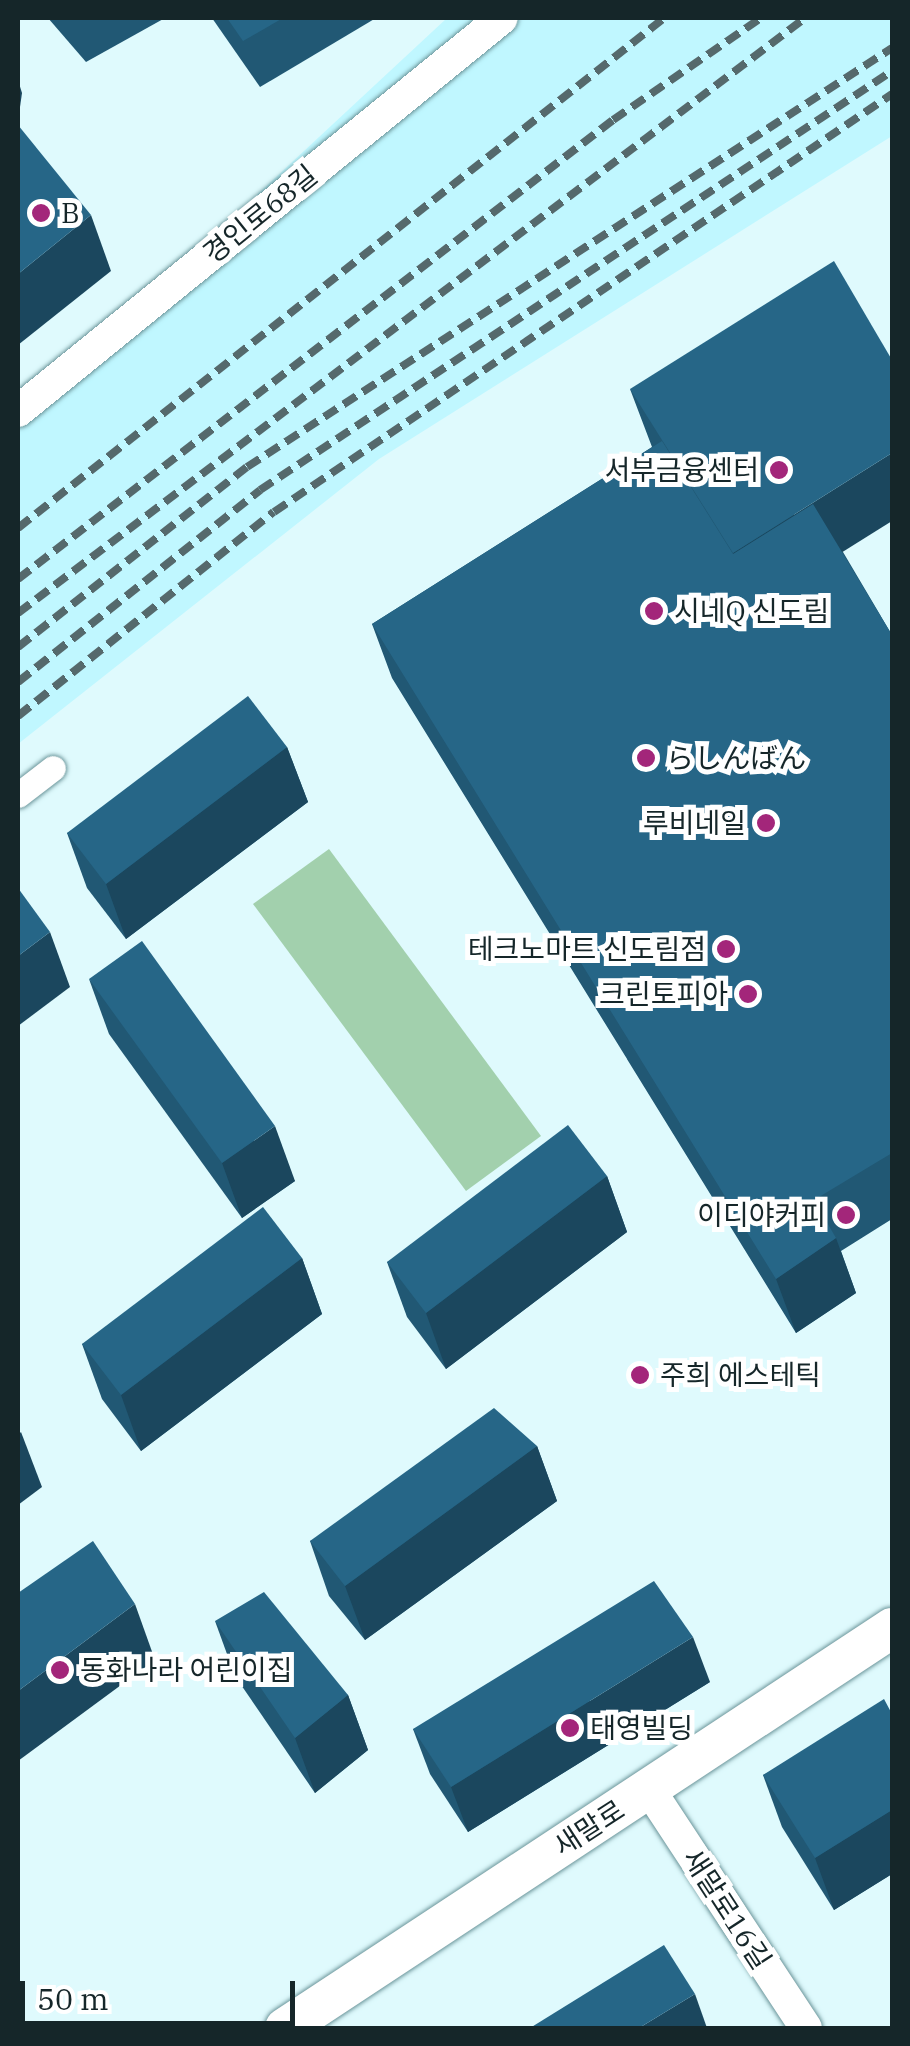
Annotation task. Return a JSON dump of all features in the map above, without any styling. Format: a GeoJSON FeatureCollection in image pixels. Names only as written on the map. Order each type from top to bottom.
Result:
{"type":"FeatureCollection","features":[{"type":"Feature","properties":{"kind":"street","name":"경인로68길"},"geometry":{"type":"LineString","coordinates":[[18,412],[502,18]]}},
{"type":"Feature","properties":{"kind":"street"},"geometry":{"type":"LineString","coordinates":[[18,795],[53,768]]}},
{"type":"Feature","properties":{"kind":"street","name":"새말로"},"geometry":{"type":"LineString","coordinates":[[286,2028],[890,1634]]}},
{"type":"Feature","properties":{"kind":"street","name":"새말로16길"},"geometry":{"type":"LineString","coordinates":[[649,1789],[806,2028]]}},
{"type":"Feature","properties":{"kind":"shaded area"},"geometry":{"type":"Polygon","coordinates":[[[447,18],[892,18],[892,136],[379,459],[18,744],[18,417],[447,18]]]}},
{"type":"Feature","properties":{"kind":"green space"},"geometry":{"type":"Polygon","coordinates":[[[329,849],[541,1136],[466,1191],[253,904],[329,849]]]}},
{"type":"Feature","properties":{"kind":"building"},"geometry":{"type":"Polygon","coordinates":[[[227,18],[283,18],[243,41],[227,18]]]}},
{"type":"Feature","properties":{"kind":"building"},"geometry":{"type":"Polygon","coordinates":[[[18,125],[91,215],[18,274],[18,125]]]}},
{"type":"Feature","properties":{"kind":"building","name":"서부금융센터"},"geometry":{"type":"Polygon","coordinates":[[[834,261],[892,360],[892,453],[733,553],[630,389],[834,261]]]}},
{"type":"Feature","properties":{"kind":"building","name":"테크노마트 신도림점"},"geometry":{"type":"Polygon","coordinates":[[[662,441],[733,554],[813,504],[892,635],[892,1153],[814,1200],[836,1238],[776,1279],[372,624],[662,441]]]}},
{"type":"Feature","properties":{"kind":"building"},"geometry":{"type":"Polygon","coordinates":[[[248,696],[287,747],[106,884],[67,833],[248,696]]]}},
{"type":"Feature","properties":{"kind":"building"},"geometry":{"type":"Polygon","coordinates":[[[18,888],[50,932],[18,956],[18,888]]]}},
{"type":"Feature","properties":{"kind":"building"},"geometry":{"type":"Polygon","coordinates":[[[142,941],[275,1126],[222,1163],[89,979],[142,941]]]}},
{"type":"Feature","properties":{"kind":"building"},"geometry":{"type":"Polygon","coordinates":[[[568,1125],[607,1176],[426,1313],[387,1262],[568,1125]]]}},
{"type":"Feature","properties":{"kind":"building"},"geometry":{"type":"Polygon","coordinates":[[[263,1207],[302,1258],[121,1395],[82,1344],[263,1207]]]}},
{"type":"Feature","properties":{"kind":"building"},"geometry":{"type":"Polygon","coordinates":[[[494,1408],[537,1446],[345,1586],[310,1541],[494,1408]]]}},
{"type":"Feature","properties":{"kind":"building"},"geometry":{"type":"Polygon","coordinates":[[[93,1541],[135,1604],[18,1691],[18,1593],[93,1541]]]}},
{"type":"Feature","properties":{"kind":"building"},"geometry":{"type":"Polygon","coordinates":[[[654,1581],[693,1637],[451,1787],[413,1729],[654,1581]]]}},
{"type":"Feature","properties":{"kind":"building"},"geometry":{"type":"Polygon","coordinates":[[[264,1592],[348,1695],[295,1738],[215,1621],[264,1592]]]}},
{"type":"Feature","properties":{"kind":"building"},"geometry":{"type":"Polygon","coordinates":[[[884,1699],[892,1714],[892,1810],[815,1858],[763,1775],[884,1699]]]}},
{"type":"Feature","properties":{"kind":"building"},"geometry":{"type":"Polygon","coordinates":[[[664,1945],[695,1994],[639,2028],[530,2028],[664,1945]]]}},
{"type":"Feature","properties":{"kind":"railway"},"geometry":{"type":"LineString","coordinates":[[18,528],[664,18]]}},
{"type":"Feature","properties":{"kind":"railway"},"geometry":{"type":"LineString","coordinates":[[18,579],[613,120],[761,18]]}},
{"type":"Feature","properties":{"kind":"railway"},"geometry":{"type":"LineString","coordinates":[[18,613],[805,18]]}},
{"type":"Feature","properties":{"kind":"railway"},"geometry":{"type":"LineString","coordinates":[[18,647],[247,467],[892,48]]}},
{"type":"Feature","properties":{"kind":"railway"},"geometry":{"type":"LineString","coordinates":[[18,682],[260,490],[892,71]]}},
{"type":"Feature","properties":{"kind":"railway"},"geometry":{"type":"LineString","coordinates":[[18,716],[274,512],[892,94]]}},
{"type":"Feature","properties":{"kind":"place","name":"B"},"geometry":{"type":"Point","coordinates":[41,213]}},
{"type":"Feature","properties":{"kind":"place","name":"서부금융센터"},"geometry":{"type":"Point","coordinates":[779,470]}},
{"type":"Feature","properties":{"kind":"place","name":"시네Q 신도림"},"geometry":{"type":"Point","coordinates":[654,611]}},
{"type":"Feature","properties":{"kind":"place","name":"らしんばん"},"geometry":{"type":"Point","coordinates":[646,758]}},
{"type":"Feature","properties":{"kind":"place","name":"루비네일"},"geometry":{"type":"Point","coordinates":[766,823]}},
{"type":"Feature","properties":{"kind":"place","name":"테크노마트 신도림점"},"geometry":{"type":"Point","coordinates":[726,949]}},
{"type":"Feature","properties":{"kind":"place","name":"크린토피아"},"geometry":{"type":"Point","coordinates":[748,994]}},
{"type":"Feature","properties":{"kind":"place","name":"이디야커피"},"geometry":{"type":"Point","coordinates":[846,1215]}},
{"type":"Feature","properties":{"kind":"place","name":"주희 에스테틱"},"geometry":{"type":"Point","coordinates":[640,1375]}},
{"type":"Feature","properties":{"kind":"place","name":"동화나라 어린이집"},"geometry":{"type":"Point","coordinates":[60,1670]}},
{"type":"Feature","properties":{"kind":"place","name":"태영빌딩"},"geometry":{"type":"Point","coordinates":[570,1728]}}]}
